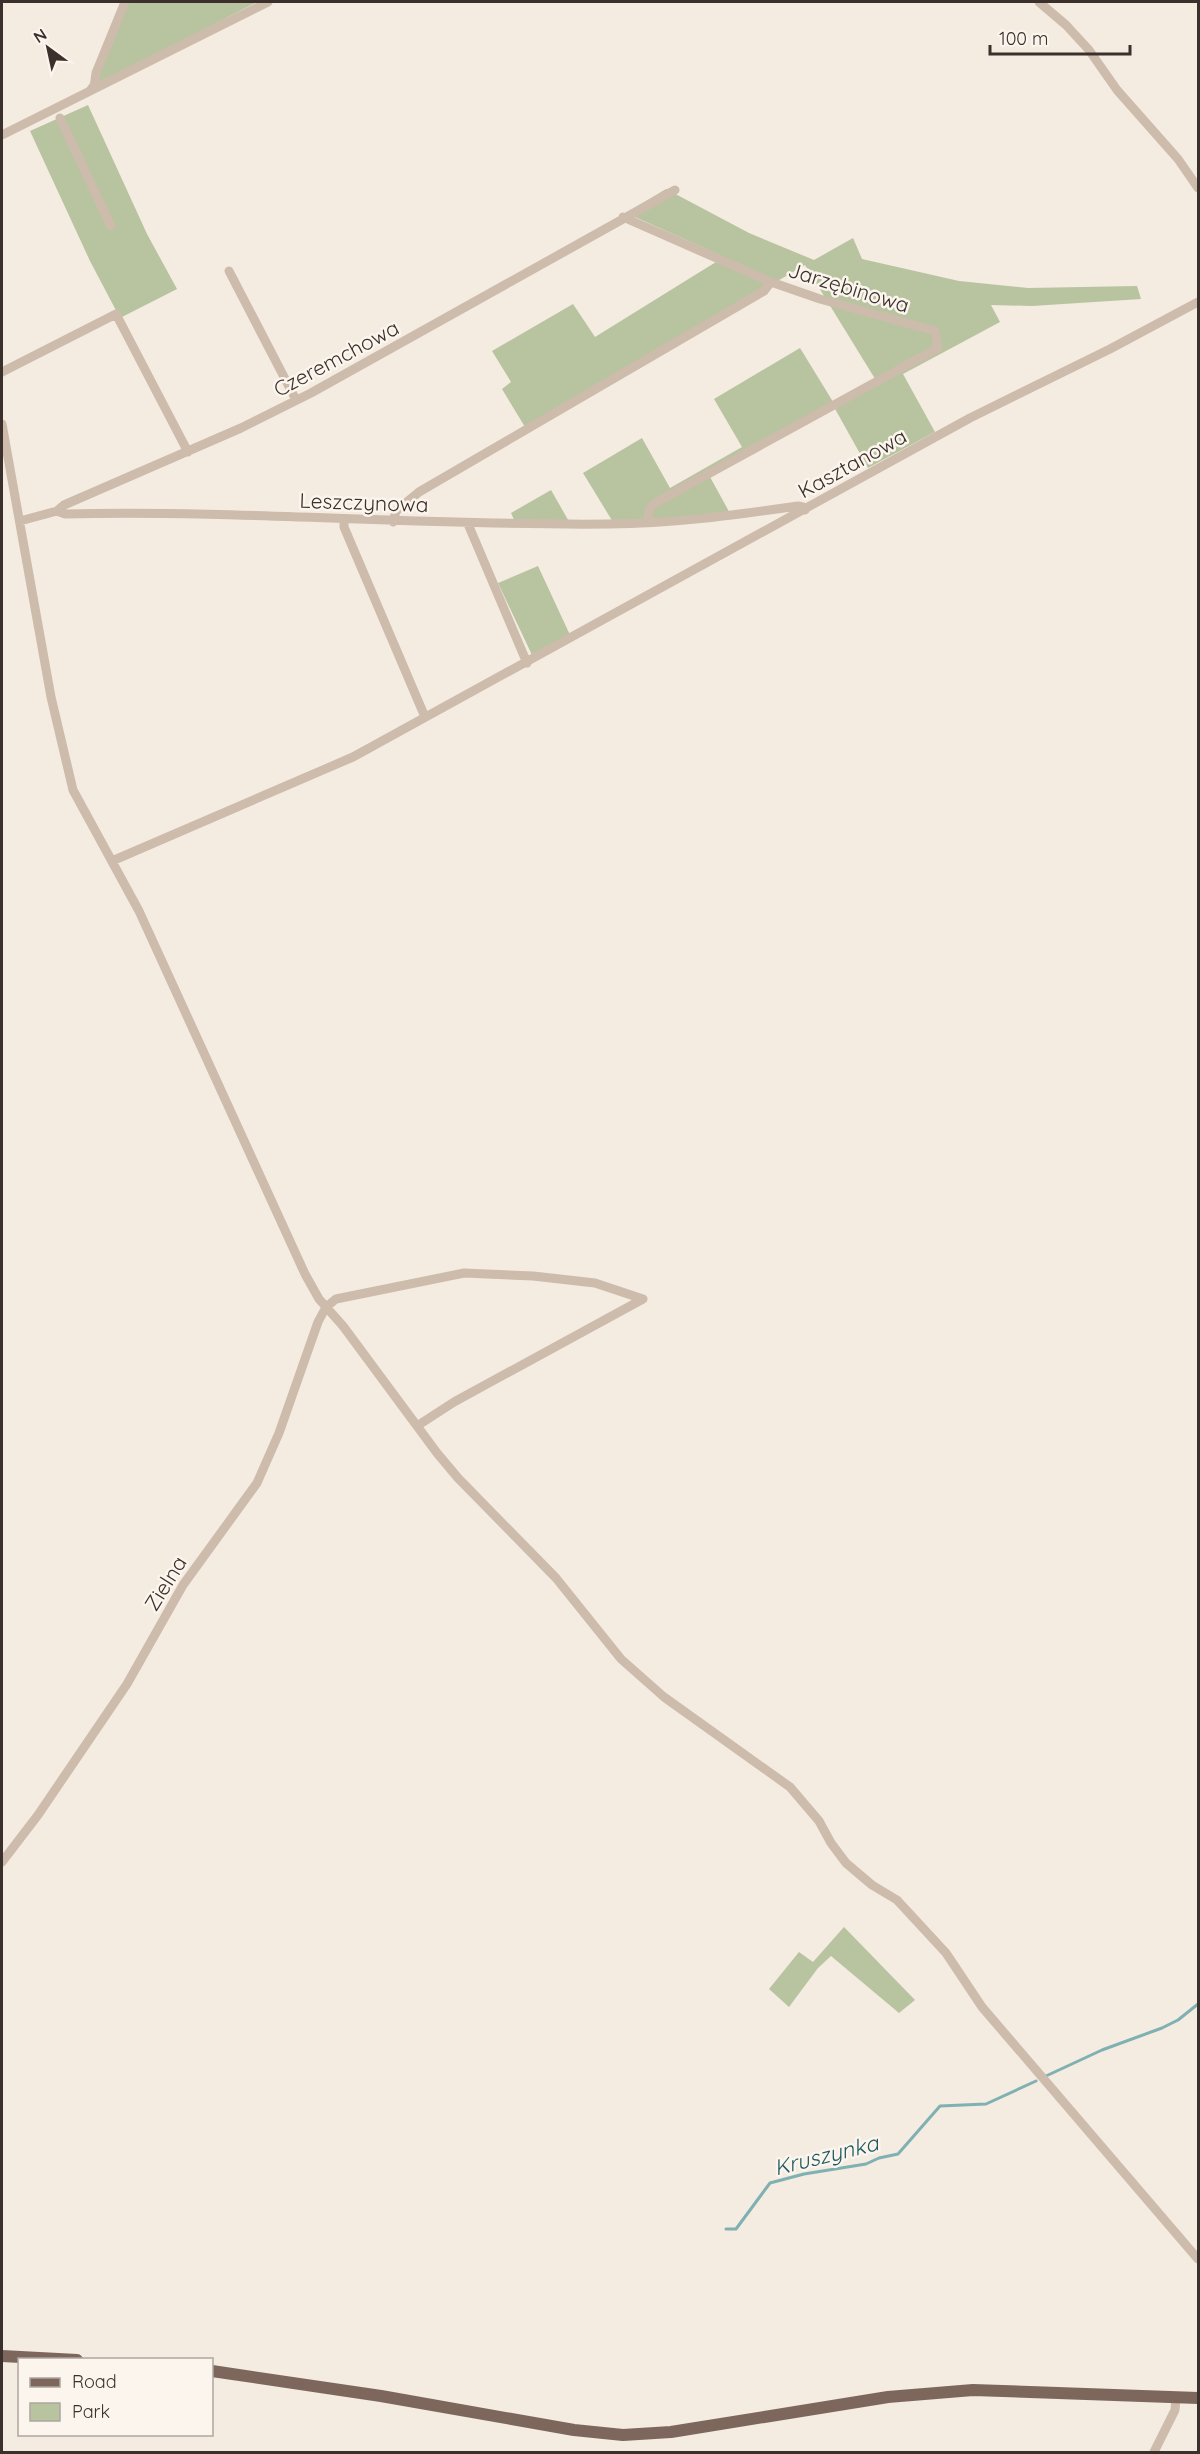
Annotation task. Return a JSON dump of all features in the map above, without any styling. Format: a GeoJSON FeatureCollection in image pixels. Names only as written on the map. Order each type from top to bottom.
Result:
{"type":"FeatureCollection","features":[{"type":"Feature","properties":{"kind":"main road"},"geometry":{"type":"LineString","coordinates":[[2,2356],[40,2358]]}},
{"type":"Feature","properties":{"kind":"main road"},"geometry":{"type":"LineString","coordinates":[[213,2371],[392,2397],[574,2430],[623,2435],[671,2432],[888,2397],[933,2392],[973,2390],[1198,2398]]}},
{"type":"Feature","properties":{"kind":"street"},"geometry":{"type":"LineString","coordinates":[[94,88],[96,74],[125,2]]}},
{"type":"Feature","properties":{"kind":"street"},"geometry":{"type":"LineString","coordinates":[[2,135],[268,2]]}},
{"type":"Feature","properties":{"kind":"street"},"geometry":{"type":"LineString","coordinates":[[1039,2],[1066,25],[1089,50],[1118,90],[1178,159],[1198,188]]}},
{"type":"Feature","properties":{"kind":"street"},"geometry":{"type":"LineString","coordinates":[[60,118],[111,226]]}},
{"type":"Feature","properties":{"kind":"street","name":"Czeremchowa"},"geometry":{"type":"LineString","coordinates":[[57,512],[64,505],[188,452],[296,400],[675,190]]}},
{"type":"Feature","properties":{"kind":"street"},"geometry":{"type":"LineString","coordinates":[[623,217],[771,282]]}},
{"type":"Feature","properties":{"kind":"street"},"geometry":{"type":"LineString","coordinates":[[229,271],[296,400]]}},
{"type":"Feature","properties":{"kind":"street","name":"Jarzębinowa"},"geometry":{"type":"LineString","coordinates":[[393,522],[396,510],[419,492],[764,291],[771,282],[820,299],[936,332],[938,348],[655,503],[650,508],[647,522]]}},
{"type":"Feature","properties":{"kind":"street","name":"Kasztanowa"},"geometry":{"type":"LineString","coordinates":[[112,861],[353,757],[970,418],[1110,350],[1198,302]]}},
{"type":"Feature","properties":{"kind":"street"},"geometry":{"type":"LineString","coordinates":[[2,372],[116,314],[188,452]]}},
{"type":"Feature","properties":{"kind":"street"},"geometry":{"type":"LineString","coordinates":[[2,424],[51,696],[73,790],[139,911],[305,1274],[326,1307],[344,1326],[458,1478],[556,1578],[621,1659],[664,1697],[790,1787],[819,1821],[831,1843],[846,1863],[872,1885],[897,1900],[913,1916],[946,1953],[982,2007],[1198,2259]]}},
{"type":"Feature","properties":{"kind":"street","name":"Leszczynowa"},"geometry":{"type":"LineString","coordinates":[[20,521],[57,512],[468,524],[490,522],[610,524],[727,516],[798,506],[805,510]]}},
{"type":"Feature","properties":{"kind":"street"},"geometry":{"type":"LineString","coordinates":[[344,519],[344,527],[425,717]]}},
{"type":"Feature","properties":{"kind":"street"},"geometry":{"type":"LineString","coordinates":[[468,524],[527,663]]}},
{"type":"Feature","properties":{"kind":"street"},"geometry":{"type":"LineString","coordinates":[[326,1307],[336,1299],[464,1273],[533,1276],[595,1283],[643,1299],[454,1402],[417,1426]]}},
{"type":"Feature","properties":{"kind":"street","name":"Zielna"},"geometry":{"type":"LineString","coordinates":[[2,1862],[38,1815],[127,1684],[183,1585],[257,1483],[279,1433],[318,1322],[326,1307]]}},
{"type":"Feature","properties":{"kind":"street"},"geometry":{"type":"LineString","coordinates":[[1154,2452],[1175,2410],[1176,2398]]}},
{"type":"Feature","properties":{"kind":"green space"},"geometry":{"type":"Polygon","coordinates":[[[128,2],[257,2],[83,93],[93,79],[128,2]]]}},
{"type":"Feature","properties":{"kind":"green space"},"geometry":{"type":"Polygon","coordinates":[[[88,105],[147,234],[177,289],[120,318],[90,261],[30,131],[88,105]]]}},
{"type":"Feature","properties":{"kind":"green space"},"geometry":{"type":"Polygon","coordinates":[[[666,189],[749,233],[814,260],[853,238],[862,259],[959,281],[1028,288],[1137,286],[1141,299],[1032,306],[991,305],[1000,322],[903,374],[935,432],[868,468],[834,407],[710,477],[732,517],[616,527],[583,473],[642,438],[670,488],[742,447],[714,399],[800,348],[835,405],[877,382],[805,265],[525,427],[502,389],[511,382],[492,351],[573,304],[595,337],[724,257],[626,213],[666,189]]]}},
{"type":"Feature","properties":{"kind":"green space"},"geometry":{"type":"Polygon","coordinates":[[[551,490],[571,525],[516,524],[511,513],[551,490]]]}},
{"type":"Feature","properties":{"kind":"green space"},"geometry":{"type":"Polygon","coordinates":[[[538,566],[570,635],[532,655],[498,583],[538,566]]]}},
{"type":"Feature","properties":{"kind":"green space"},"geometry":{"type":"Polygon","coordinates":[[[844,1927],[915,2000],[899,2013],[831,1956],[818,1968],[789,2007],[769,1989],[799,1952],[813,1962],[844,1927]]]}},
{"type":"Feature","properties":{"kind":"waterway","name":"Kruszynka"},"geometry":{"type":"LineString","coordinates":[[1046,2076],[1102,2050],[1162,2028],[1178,2020],[1198,2004]]}},
{"type":"Feature","properties":{"kind":"waterway","name":"Kruszynka"},"geometry":{"type":"LineString","coordinates":[[726,2229],[736,2229],[770,2183],[804,2174],[866,2164],[879,2158],[898,2154],[940,2106],[986,2104],[1036,2081]]}}]}
